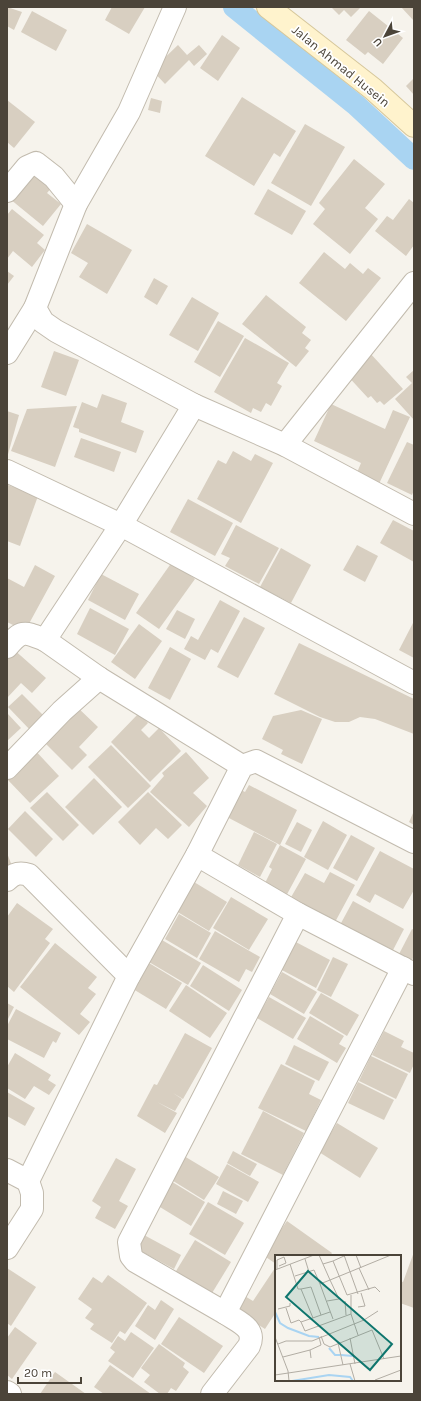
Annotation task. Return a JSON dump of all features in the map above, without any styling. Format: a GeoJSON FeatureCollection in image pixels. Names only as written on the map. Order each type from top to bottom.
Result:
{"type":"FeatureCollection","features":[{"type":"Feature","properties":{"kind":"main road","name":"Jalan Ahmad Husein"},"geometry":{"type":"LineString","coordinates":[[268,7],[372,89],[414,126]]}},
{"type":"Feature","properties":{"kind":"street"},"geometry":{"type":"LineString","coordinates":[[7,353],[35,308],[76,204],[129,112],[175,7]]}},
{"type":"Feature","properties":{"kind":"street"},"geometry":{"type":"LineString","coordinates":[[7,191],[26,167],[36,163],[54,177],[76,204]]}},
{"type":"Feature","properties":{"kind":"street"},"geometry":{"type":"LineString","coordinates":[[285,445],[414,283]]}},
{"type":"Feature","properties":{"kind":"street"},"geometry":{"type":"LineString","coordinates":[[35,308],[43,322],[56,331],[194,405],[285,445],[414,514]]}},
{"type":"Feature","properties":{"kind":"street"},"geometry":{"type":"LineString","coordinates":[[45,640],[121,525],[194,405]]}},
{"type":"Feature","properties":{"kind":"street"},"geometry":{"type":"LineString","coordinates":[[7,471],[121,525],[414,683]]}},
{"type":"Feature","properties":{"kind":"street"},"geometry":{"type":"LineString","coordinates":[[7,647],[16,636],[26,633],[45,640],[99,678],[242,766]]}},
{"type":"Feature","properties":{"kind":"street"},"geometry":{"type":"LineString","coordinates":[[7,768],[62,711],[99,678]]}},
{"type":"Feature","properties":{"kind":"street"},"geometry":{"type":"LineString","coordinates":[[28,1181],[129,976],[196,855],[242,766],[256,761],[414,842]]}},
{"type":"Feature","properties":{"kind":"street"},"geometry":{"type":"LineString","coordinates":[[196,855],[298,914],[408,971],[225,1313]]}},
{"type":"Feature","properties":{"kind":"street"},"geometry":{"type":"LineString","coordinates":[[7,880],[11,876],[20,872],[29,875],[129,976]]}},
{"type":"Feature","properties":{"kind":"street"},"geometry":{"type":"LineString","coordinates":[[212,1394],[249,1346],[252,1339],[251,1333],[247,1327],[225,1313],[134,1260],[128,1249],[129,1242],[298,914]]}},
{"type":"Feature","properties":{"kind":"street"},"geometry":{"type":"LineString","coordinates":[[7,1170],[28,1181],[32,1193],[32,1209],[7,1248]]}},
{"type":"Feature","properties":{"kind":"building"},"geometry":{"type":"Polygon","coordinates":[[[7,7],[22,12],[14,30],[7,26],[7,7]]]}},
{"type":"Feature","properties":{"kind":"building"},"geometry":{"type":"Polygon","coordinates":[[[112,7],[145,7],[129,34],[105,20],[112,7]]]}},
{"type":"Feature","properties":{"kind":"building"},"geometry":{"type":"Polygon","coordinates":[[[331,7],[361,7],[351,17],[344,10],[339,15],[331,7]]]}},
{"type":"Feature","properties":{"kind":"building"},"geometry":{"type":"Polygon","coordinates":[[[401,7],[414,7],[414,21],[401,7]]]}},
{"type":"Feature","properties":{"kind":"building"},"geometry":{"type":"Polygon","coordinates":[[[32,11],[67,30],[56,51],[21,32],[32,11]]]}},
{"type":"Feature","properties":{"kind":"building"},"geometry":{"type":"Polygon","coordinates":[[[369,11],[403,38],[383,64],[368,52],[365,55],[346,40],[369,11]]]}},
{"type":"Feature","properties":{"kind":"building"},"geometry":{"type":"Polygon","coordinates":[[[222,35],[240,48],[218,81],[200,68],[222,35]]]}},
{"type":"Feature","properties":{"kind":"building"},"geometry":{"type":"Polygon","coordinates":[[[178,45],[187,55],[199,45],[207,54],[194,66],[189,60],[165,84],[152,70],[178,45]]]}},
{"type":"Feature","properties":{"kind":"building"},"geometry":{"type":"Polygon","coordinates":[[[414,78],[414,95],[406,86],[414,78]]]}},
{"type":"Feature","properties":{"kind":"building"},"geometry":{"type":"Polygon","coordinates":[[[242,97],[296,131],[280,157],[274,153],[254,186],[205,156],[242,97]]]}},
{"type":"Feature","properties":{"kind":"building"},"geometry":{"type":"Polygon","coordinates":[[[151,98],[162,101],[160,113],[148,110],[151,98]]]}},
{"type":"Feature","properties":{"kind":"building"},"geometry":{"type":"Polygon","coordinates":[[[7,100],[35,122],[14,148],[7,142],[7,100]]]}},
{"type":"Feature","properties":{"kind":"building"},"geometry":{"type":"Polygon","coordinates":[[[305,124],[345,147],[311,206],[271,183],[305,124]]]}},
{"type":"Feature","properties":{"kind":"building"},"geometry":{"type":"Polygon","coordinates":[[[354,159],[385,184],[365,208],[378,219],[350,254],[313,224],[325,209],[319,203],[354,159]]]}},
{"type":"Feature","properties":{"kind":"building"},"geometry":{"type":"Polygon","coordinates":[[[33,170],[53,186],[47,193],[61,204],[43,226],[10,199],[33,170]]]}},
{"type":"Feature","properties":{"kind":"building"},"geometry":{"type":"Polygon","coordinates":[[[268,189],[306,211],[292,235],[254,214],[268,189]]]}},
{"type":"Feature","properties":{"kind":"building"},"geometry":{"type":"Polygon","coordinates":[[[409,199],[414,203],[414,245],[406,256],[375,231],[387,216],[393,220],[409,199]]]}},
{"type":"Feature","properties":{"kind":"building"},"geometry":{"type":"Polygon","coordinates":[[[12,209],[44,235],[37,243],[45,250],[32,267],[13,251],[7,259],[7,215],[12,209]]]}},
{"type":"Feature","properties":{"kind":"building"},"geometry":{"type":"Polygon","coordinates":[[[87,224],[132,250],[107,294],[79,277],[88,263],[71,253],[87,224]]]}},
{"type":"Feature","properties":{"kind":"building"},"geometry":{"type":"Polygon","coordinates":[[[324,252],[345,269],[350,263],[363,274],[368,268],[381,278],[346,321],[299,283],[324,252]]]}},
{"type":"Feature","properties":{"kind":"building"},"geometry":{"type":"Polygon","coordinates":[[[7,271],[14,276],[7,285],[7,271]]]}},
{"type":"Feature","properties":{"kind":"building"},"geometry":{"type":"Polygon","coordinates":[[[154,278],[168,286],[157,305],[144,297],[154,278]]]}},
{"type":"Feature","properties":{"kind":"building"},"geometry":{"type":"Polygon","coordinates":[[[266,295],[306,327],[302,333],[311,340],[305,348],[309,351],[296,367],[242,324],[266,295]]]}},
{"type":"Feature","properties":{"kind":"building"},"geometry":{"type":"Polygon","coordinates":[[[192,297],[219,313],[198,351],[169,335],[192,297]]]}},
{"type":"Feature","properties":{"kind":"building"},"geometry":{"type":"Polygon","coordinates":[[[218,321],[244,336],[220,377],[194,362],[218,321]]]}},
{"type":"Feature","properties":{"kind":"building"},"geometry":{"type":"Polygon","coordinates":[[[245,338],[289,363],[277,383],[282,386],[271,406],[266,403],[261,412],[253,408],[251,413],[214,392],[245,338]]]}},
{"type":"Feature","properties":{"kind":"building"},"geometry":{"type":"Polygon","coordinates":[[[54,351],[79,360],[66,396],[41,387],[54,351]]]}},
{"type":"Feature","properties":{"kind":"building"},"geometry":{"type":"Polygon","coordinates":[[[369,352],[403,389],[384,405],[380,401],[377,403],[371,396],[368,398],[345,373],[369,352]]]}},
{"type":"Feature","properties":{"kind":"building"},"geometry":{"type":"Polygon","coordinates":[[[414,370],[414,420],[395,399],[412,383],[406,377],[414,370]]]}},
{"type":"Feature","properties":{"kind":"building"},"geometry":{"type":"Polygon","coordinates":[[[102,394],[127,403],[121,422],[144,431],[136,453],[79,432],[79,429],[73,427],[82,402],[97,408],[102,394]]]}},
{"type":"Feature","properties":{"kind":"building"},"geometry":{"type":"Polygon","coordinates":[[[331,404],[385,429],[393,410],[410,417],[378,486],[356,475],[361,463],[314,441],[331,404]]]}},
{"type":"Feature","properties":{"kind":"building"},"geometry":{"type":"Polygon","coordinates":[[[77,406],[55,467],[11,451],[27,409],[77,406]]]}},
{"type":"Feature","properties":{"kind":"building"},"geometry":{"type":"Polygon","coordinates":[[[7,411],[19,415],[7,458],[7,411]]]}},
{"type":"Feature","properties":{"kind":"building"},"geometry":{"type":"Polygon","coordinates":[[[81,438],[121,452],[114,472],[74,457],[81,438]]]}},
{"type":"Feature","properties":{"kind":"building"},"geometry":{"type":"Polygon","coordinates":[[[407,442],[414,445],[414,490],[412,495],[387,483],[407,442]]]}},
{"type":"Feature","properties":{"kind":"building"},"geometry":{"type":"Polygon","coordinates":[[[233,451],[251,461],[255,454],[273,463],[241,523],[197,499],[218,460],[226,464],[233,451]]]}},
{"type":"Feature","properties":{"kind":"building"},"geometry":{"type":"Polygon","coordinates":[[[8,485],[38,496],[20,546],[7,541],[8,485]]]}},
{"type":"Feature","properties":{"kind":"building"},"geometry":{"type":"Polygon","coordinates":[[[188,499],[233,523],[215,556],[170,532],[188,499]]]}},
{"type":"Feature","properties":{"kind":"building"},"geometry":{"type":"Polygon","coordinates":[[[393,520],[414,531],[414,562],[380,543],[393,520]]]}},
{"type":"Feature","properties":{"kind":"building"},"geometry":{"type":"Polygon","coordinates":[[[236,525],[279,548],[259,584],[225,566],[230,558],[221,554],[236,525]]]}},
{"type":"Feature","properties":{"kind":"building"},"geometry":{"type":"Polygon","coordinates":[[[357,545],[378,556],[365,582],[343,570],[357,545]]]}},
{"type":"Feature","properties":{"kind":"building"},"geometry":{"type":"Polygon","coordinates":[[[281,548],[311,565],[291,603],[260,587],[281,548]]]}},
{"type":"Feature","properties":{"kind":"building"},"geometry":{"type":"Polygon","coordinates":[[[172,562],[195,579],[159,629],[136,613],[172,562]]]}},
{"type":"Feature","properties":{"kind":"building"},"geometry":{"type":"Polygon","coordinates":[[[35,565],[55,576],[25,631],[7,622],[7,578],[24,587],[35,565]]]}},
{"type":"Feature","properties":{"kind":"building"},"geometry":{"type":"Polygon","coordinates":[[[101,574],[139,594],[125,620],[88,600],[101,574]]]}},
{"type":"Feature","properties":{"kind":"building"},"geometry":{"type":"Polygon","coordinates":[[[220,600],[240,611],[218,653],[211,649],[205,660],[184,649],[191,636],[198,640],[220,600]]]}},
{"type":"Feature","properties":{"kind":"building"},"geometry":{"type":"Polygon","coordinates":[[[90,608],[129,629],[115,655],[77,634],[90,608]]]}},
{"type":"Feature","properties":{"kind":"building"},"geometry":{"type":"Polygon","coordinates":[[[177,610],[195,619],[185,639],[166,629],[177,610]]]}},
{"type":"Feature","properties":{"kind":"building"},"geometry":{"type":"Polygon","coordinates":[[[244,617],[265,628],[238,678],[217,667],[244,617]]]}},
{"type":"Feature","properties":{"kind":"building"},"geometry":{"type":"Polygon","coordinates":[[[414,621],[414,658],[399,650],[414,621]]]}},
{"type":"Feature","properties":{"kind":"building"},"geometry":{"type":"Polygon","coordinates":[[[139,624],[162,641],[135,679],[111,662],[139,624]]]}},
{"type":"Feature","properties":{"kind":"building"},"geometry":{"type":"Polygon","coordinates":[[[299,643],[414,699],[414,734],[375,719],[360,717],[349,722],[335,722],[320,717],[274,694],[299,643]]]}},
{"type":"Feature","properties":{"kind":"building"},"geometry":{"type":"Polygon","coordinates":[[[170,647],[191,659],[170,700],[148,688],[170,647]]]}},
{"type":"Feature","properties":{"kind":"building"},"geometry":{"type":"Polygon","coordinates":[[[12,648],[46,678],[32,693],[21,683],[7,698],[7,654],[12,648]]]}},
{"type":"Feature","properties":{"kind":"building"},"geometry":{"type":"Polygon","coordinates":[[[22,694],[47,719],[33,733],[8,707],[22,694]]]}},
{"type":"Feature","properties":{"kind":"building"},"geometry":{"type":"Polygon","coordinates":[[[75,705],[98,727],[79,747],[87,755],[72,770],[41,739],[75,705]]]}},
{"type":"Feature","properties":{"kind":"building"},"geometry":{"type":"Polygon","coordinates":[[[301,710],[322,719],[302,764],[281,754],[283,750],[262,739],[273,716],[301,710]]]}},
{"type":"Feature","properties":{"kind":"building"},"geometry":{"type":"Polygon","coordinates":[[[7,713],[21,728],[7,741],[7,713]]]}},
{"type":"Feature","properties":{"kind":"building"},"geometry":{"type":"Polygon","coordinates":[[[139,713],[148,723],[141,730],[149,738],[159,728],[181,751],[150,782],[111,742],[139,713]]]}},
{"type":"Feature","properties":{"kind":"building"},"geometry":{"type":"Polygon","coordinates":[[[111,745],[151,786],[128,808],[88,767],[111,745]]]}},
{"type":"Feature","properties":{"kind":"building"},"geometry":{"type":"Polygon","coordinates":[[[32,747],[59,776],[30,803],[7,779],[32,747]]]}},
{"type":"Feature","properties":{"kind":"building"},"geometry":{"type":"Polygon","coordinates":[[[186,752],[209,778],[193,793],[207,806],[189,827],[150,792],[164,776],[162,773],[186,752]]]}},
{"type":"Feature","properties":{"kind":"building"},"geometry":{"type":"Polygon","coordinates":[[[94,778],[122,807],[93,835],[65,807],[94,778]]]}},
{"type":"Feature","properties":{"kind":"building"},"geometry":{"type":"Polygon","coordinates":[[[249,785],[297,810],[280,845],[227,817],[241,790],[245,792],[249,785]]]}},
{"type":"Feature","properties":{"kind":"building"},"geometry":{"type":"Polygon","coordinates":[[[47,792],[79,825],[63,841],[30,808],[47,792]]]}},
{"type":"Feature","properties":{"kind":"building"},"geometry":{"type":"Polygon","coordinates":[[[148,792],[182,825],[168,839],[156,828],[140,845],[118,822],[148,792]]]}},
{"type":"Feature","properties":{"kind":"building"},"geometry":{"type":"Polygon","coordinates":[[[25,811],[53,839],[36,857],[8,829],[25,811]]]}},
{"type":"Feature","properties":{"kind":"building"},"geometry":{"type":"Polygon","coordinates":[[[414,811],[414,825],[409,822],[414,811]]]}},
{"type":"Feature","properties":{"kind":"building"},"geometry":{"type":"Polygon","coordinates":[[[323,821],[347,835],[328,870],[304,857],[323,821]]]}},
{"type":"Feature","properties":{"kind":"building"},"geometry":{"type":"Polygon","coordinates":[[[297,822],[312,830],[301,852],[285,844],[297,822]]]}},
{"type":"Feature","properties":{"kind":"building"},"geometry":{"type":"Polygon","coordinates":[[[254,832],[277,844],[260,877],[238,865],[254,832]]]}},
{"type":"Feature","properties":{"kind":"building"},"geometry":{"type":"Polygon","coordinates":[[[351,835],[375,848],[357,881],[333,868],[351,835]]]}},
{"type":"Feature","properties":{"kind":"building"},"geometry":{"type":"Polygon","coordinates":[[[280,845],[306,859],[285,898],[263,887],[272,869],[269,867],[280,845]]]}},
{"type":"Feature","properties":{"kind":"building"},"geometry":{"type":"Polygon","coordinates":[[[380,851],[414,869],[414,890],[403,909],[375,894],[370,903],[356,895],[380,851]]]}},
{"type":"Feature","properties":{"kind":"building"},"geometry":{"type":"Polygon","coordinates":[[[7,853],[12,866],[7,868],[7,853]]]}},
{"type":"Feature","properties":{"kind":"building"},"geometry":{"type":"Polygon","coordinates":[[[330,872],[355,885],[334,924],[290,899],[305,873],[324,883],[330,872]]]}},
{"type":"Feature","properties":{"kind":"building"},"geometry":{"type":"Polygon","coordinates":[[[194,882],[227,902],[209,931],[176,911],[194,882]]]}},
{"type":"Feature","properties":{"kind":"building"},"geometry":{"type":"Polygon","coordinates":[[[231,897],[268,919],[249,950],[213,928],[231,897]]]}},
{"type":"Feature","properties":{"kind":"building"},"geometry":{"type":"Polygon","coordinates":[[[353,901],[404,929],[392,952],[340,925],[353,901]]]}},
{"type":"Feature","properties":{"kind":"building"},"geometry":{"type":"Polygon","coordinates":[[[17,903],[53,929],[45,939],[50,943],[14,992],[7,986],[7,917],[17,903]]]}},
{"type":"Feature","properties":{"kind":"building"},"geometry":{"type":"Polygon","coordinates":[[[179,914],[211,933],[197,958],[165,939],[179,914]]]}},
{"type":"Feature","properties":{"kind":"building"},"geometry":{"type":"Polygon","coordinates":[[[412,929],[414,930],[414,956],[411,962],[398,956],[412,929]]]}},
{"type":"Feature","properties":{"kind":"building"},"geometry":{"type":"Polygon","coordinates":[[[215,931],[260,957],[252,972],[246,969],[239,982],[199,959],[215,931]]]}},
{"type":"Feature","properties":{"kind":"building"},"geometry":{"type":"Polygon","coordinates":[[[162,940],[201,963],[188,985],[149,962],[162,940]]]}},
{"type":"Feature","properties":{"kind":"building"},"geometry":{"type":"Polygon","coordinates":[[[292,940],[330,960],[316,988],[278,968],[292,940]]]}},
{"type":"Feature","properties":{"kind":"building"},"geometry":{"type":"Polygon","coordinates":[[[55,943],[97,977],[88,988],[96,994],[80,1014],[90,1022],[79,1035],[20,987],[55,943]]]}},
{"type":"Feature","properties":{"kind":"building"},"geometry":{"type":"Polygon","coordinates":[[[333,957],[348,964],[331,997],[317,990],[333,957]]]}},
{"type":"Feature","properties":{"kind":"building"},"geometry":{"type":"Polygon","coordinates":[[[149,963],[182,983],[166,1009],[133,989],[149,963]]]}},
{"type":"Feature","properties":{"kind":"building"},"geometry":{"type":"Polygon","coordinates":[[[203,965],[242,990],[229,1011],[190,986],[203,965]]]}},
{"type":"Feature","properties":{"kind":"building"},"geometry":{"type":"Polygon","coordinates":[[[282,972],[317,992],[304,1014],[270,994],[282,972]]]}},
{"type":"Feature","properties":{"kind":"building"},"geometry":{"type":"Polygon","coordinates":[[[186,985],[227,1013],[210,1038],[169,1011],[186,985]]]}},
{"type":"Feature","properties":{"kind":"building"},"geometry":{"type":"Polygon","coordinates":[[[321,993],[359,1015],[347,1036],[309,1013],[321,993]]]}},
{"type":"Feature","properties":{"kind":"building"},"geometry":{"type":"Polygon","coordinates":[[[269,997],[306,1018],[293,1039],[257,1018],[269,997]]]}},
{"type":"Feature","properties":{"kind":"building"},"geometry":{"type":"Polygon","coordinates":[[[7,1003],[14,1007],[7,1021],[7,1003]]]}},
{"type":"Feature","properties":{"kind":"building"},"geometry":{"type":"Polygon","coordinates":[[[16,1009],[61,1033],[56,1043],[53,1041],[44,1058],[7,1039],[7,1026],[16,1009]]]}},
{"type":"Feature","properties":{"kind":"building"},"geometry":{"type":"Polygon","coordinates":[[[310,1016],[344,1036],[339,1044],[346,1048],[337,1063],[297,1039],[310,1016]]]}},
{"type":"Feature","properties":{"kind":"building"},"geometry":{"type":"Polygon","coordinates":[[[384,1031],[404,1041],[401,1047],[414,1053],[414,1064],[410,1073],[372,1055],[384,1031]]]}},
{"type":"Feature","properties":{"kind":"building"},"geometry":{"type":"Polygon","coordinates":[[[185,1033],[212,1048],[183,1099],[173,1093],[182,1099],[175,1111],[157,1102],[177,1113],[165,1133],[137,1116],[154,1084],[157,1085],[185,1033]]]}},
{"type":"Feature","properties":{"kind":"building"},"geometry":{"type":"Polygon","coordinates":[[[294,1045],[329,1062],[319,1081],[285,1064],[294,1045]]]}},
{"type":"Feature","properties":{"kind":"building"},"geometry":{"type":"Polygon","coordinates":[[[15,1053],[51,1075],[48,1080],[56,1085],[49,1095],[34,1086],[25,1099],[7,1088],[7,1067],[15,1053]]]}},
{"type":"Feature","properties":{"kind":"building"},"geometry":{"type":"Polygon","coordinates":[[[371,1056],[408,1074],[396,1099],[359,1081],[371,1056]]]}},
{"type":"Feature","properties":{"kind":"building"},"geometry":{"type":"Polygon","coordinates":[[[281,1064],[315,1081],[309,1094],[321,1100],[306,1131],[258,1108],[281,1064]]]}},
{"type":"Feature","properties":{"kind":"building"},"geometry":{"type":"Polygon","coordinates":[[[358,1082],[394,1100],[384,1120],[348,1103],[358,1082]]]}},
{"type":"Feature","properties":{"kind":"building"},"geometry":{"type":"Polygon","coordinates":[[[7,1092],[35,1108],[25,1126],[7,1116],[7,1092]]]}},
{"type":"Feature","properties":{"kind":"building"},"geometry":{"type":"Polygon","coordinates":[[[263,1111],[304,1133],[283,1175],[241,1154],[263,1111]]]}},
{"type":"Feature","properties":{"kind":"building"},"geometry":{"type":"Polygon","coordinates":[[[337,1123],[378,1148],[360,1178],[319,1152],[337,1123]]]}},
{"type":"Feature","properties":{"kind":"building"},"geometry":{"type":"Polygon","coordinates":[[[233,1151],[257,1164],[250,1176],[227,1163],[233,1151]]]}},
{"type":"Feature","properties":{"kind":"building"},"geometry":{"type":"Polygon","coordinates":[[[184,1156],[219,1177],[204,1200],[170,1179],[184,1156]]]}},
{"type":"Feature","properties":{"kind":"building"},"geometry":{"type":"Polygon","coordinates":[[[116,1158],[136,1169],[119,1201],[128,1206],[115,1229],[95,1218],[101,1207],[92,1201],[116,1158]]]}},
{"type":"Feature","properties":{"kind":"building"},"geometry":{"type":"Polygon","coordinates":[[[227,1164],[259,1182],[248,1202],[216,1184],[227,1164]]]}},
{"type":"Feature","properties":{"kind":"building"},"geometry":{"type":"Polygon","coordinates":[[[169,1180],[205,1202],[191,1226],[155,1204],[169,1180]]]}},
{"type":"Feature","properties":{"kind":"building"},"geometry":{"type":"Polygon","coordinates":[[[223,1191],[243,1201],[236,1214],[217,1204],[223,1191]]]}},
{"type":"Feature","properties":{"kind":"building"},"geometry":{"type":"Polygon","coordinates":[[[208,1202],[244,1223],[225,1255],[189,1234],[208,1202]]]}},
{"type":"Feature","properties":{"kind":"building"},"geometry":{"type":"Polygon","coordinates":[[[287,1221],[332,1253],[331,1255],[275,1255],[275,1263],[263,1255],[287,1221]]]}},
{"type":"Feature","properties":{"kind":"building"},"geometry":{"type":"Polygon","coordinates":[[[144,1235],[181,1255],[174,1269],[137,1249],[144,1235]]]}},
{"type":"Feature","properties":{"kind":"building"},"geometry":{"type":"Polygon","coordinates":[[[195,1240],[231,1262],[209,1298],[173,1276],[195,1240]]]}},
{"type":"Feature","properties":{"kind":"building"},"geometry":{"type":"Polygon","coordinates":[[[414,1252],[414,1308],[401,1303],[401,1281],[403,1282],[414,1252]]]}},
{"type":"Feature","properties":{"kind":"building"},"geometry":{"type":"Polygon","coordinates":[[[7,1268],[36,1287],[11,1326],[7,1323],[7,1268]]]}},
{"type":"Feature","properties":{"kind":"building"},"geometry":{"type":"Polygon","coordinates":[[[275,1268],[275,1314],[265,1329],[234,1309],[243,1295],[253,1301],[275,1268]]]}},
{"type":"Feature","properties":{"kind":"building"},"geometry":{"type":"Polygon","coordinates":[[[108,1275],[147,1303],[125,1334],[120,1331],[112,1343],[90,1329],[94,1324],[85,1318],[92,1309],[78,1299],[93,1277],[102,1283],[108,1275]]]}},
{"type":"Feature","properties":{"kind":"building"},"geometry":{"type":"Polygon","coordinates":[[[161,1300],[174,1309],[155,1340],[135,1326],[148,1305],[155,1310],[161,1300]]]}},
{"type":"Feature","properties":{"kind":"building"},"geometry":{"type":"Polygon","coordinates":[[[179,1317],[223,1346],[204,1373],[161,1344],[179,1317]]]}},
{"type":"Feature","properties":{"kind":"building"},"geometry":{"type":"Polygon","coordinates":[[[15,1327],[37,1343],[12,1379],[7,1375],[7,1338],[15,1327]]]}},
{"type":"Feature","properties":{"kind":"building"},"geometry":{"type":"Polygon","coordinates":[[[131,1332],[154,1348],[133,1378],[108,1361],[115,1352],[110,1348],[118,1336],[125,1341],[131,1332]]]}},
{"type":"Feature","properties":{"kind":"building"},"geometry":{"type":"Polygon","coordinates":[[[159,1344],[185,1363],[183,1367],[189,1372],[176,1391],[171,1388],[167,1394],[160,1394],[144,1382],[150,1375],[141,1368],[159,1344]]]}},
{"type":"Feature","properties":{"kind":"building"},"geometry":{"type":"Polygon","coordinates":[[[110,1365],[151,1394],[104,1394],[94,1387],[110,1365]]]}},
{"type":"Feature","properties":{"kind":"building"},"geometry":{"type":"Polygon","coordinates":[[[55,1372],[86,1394],[40,1394],[55,1372]]]}},
{"type":"Feature","properties":{"kind":"waterway"},"geometry":{"type":"LineString","coordinates":[[234,7],[356,105],[414,159]]}}]}
